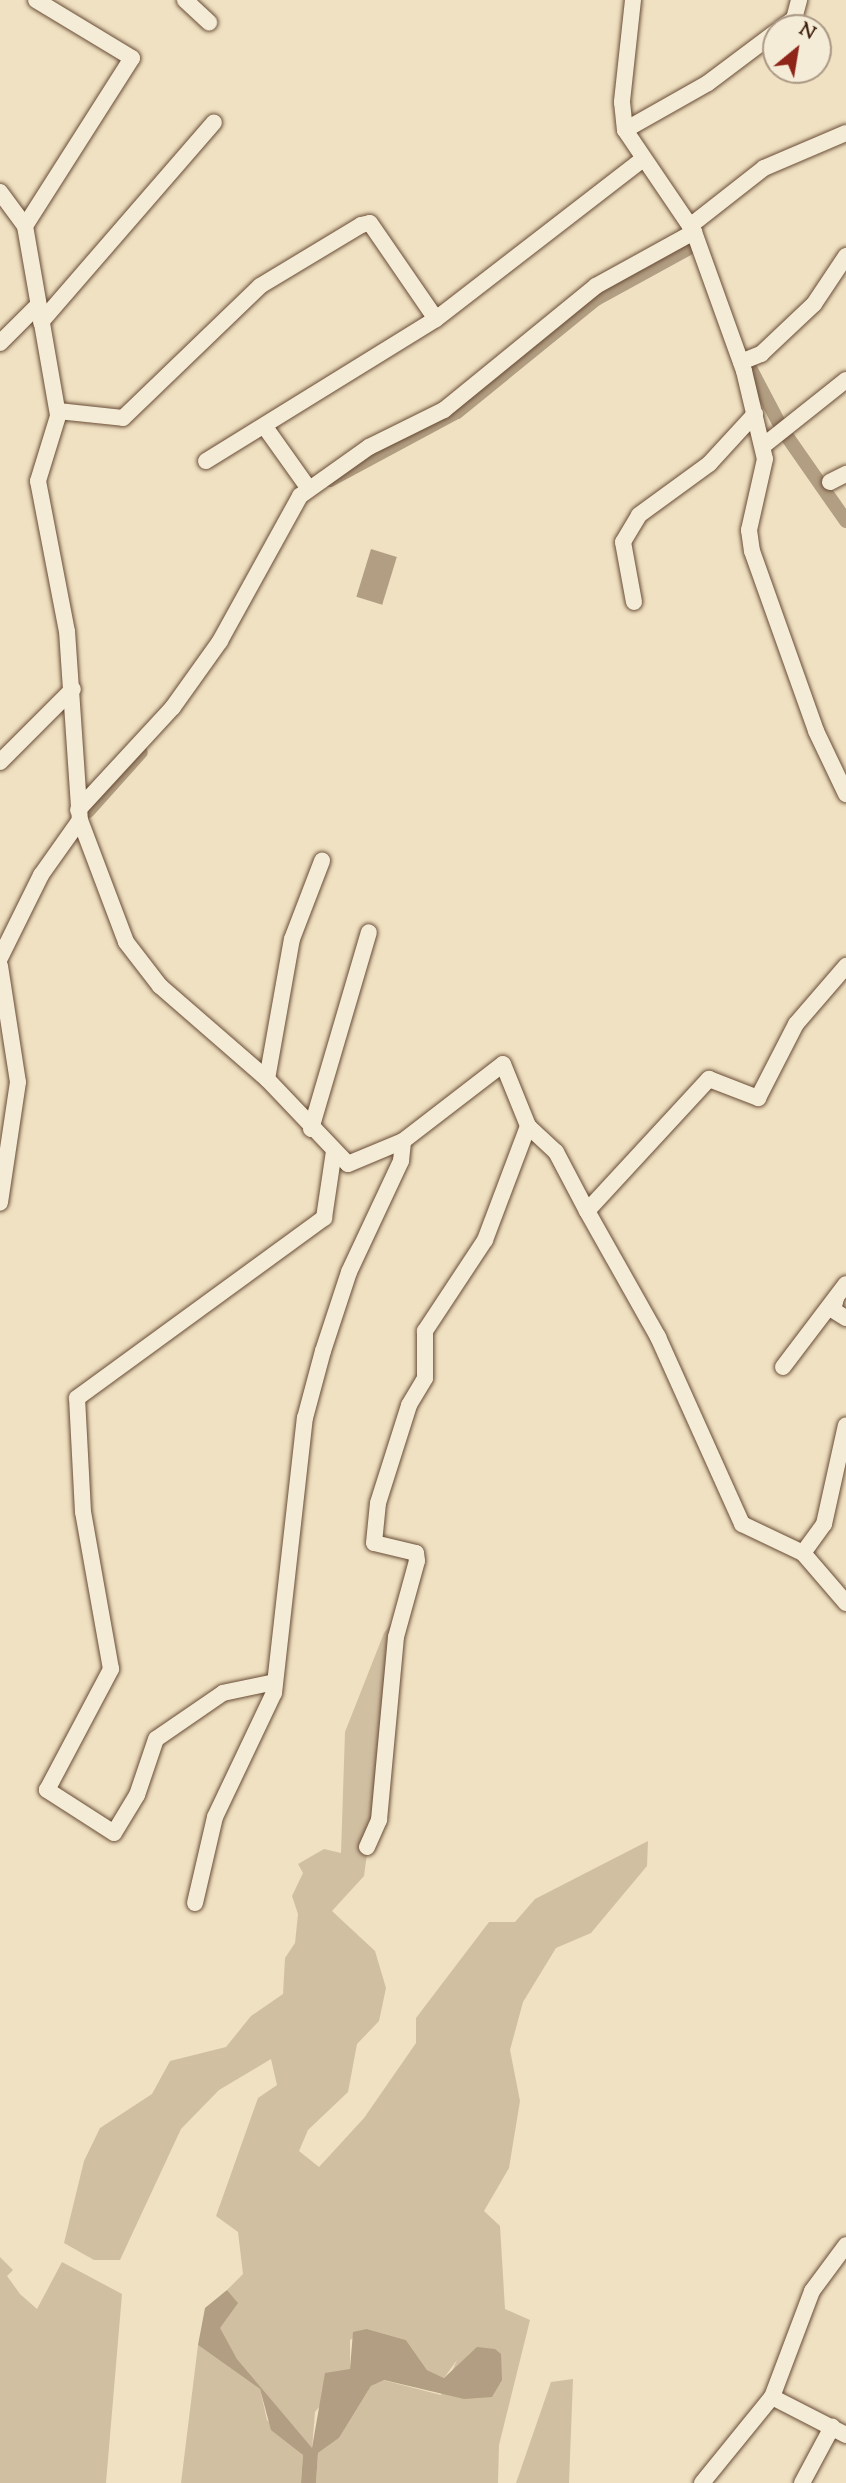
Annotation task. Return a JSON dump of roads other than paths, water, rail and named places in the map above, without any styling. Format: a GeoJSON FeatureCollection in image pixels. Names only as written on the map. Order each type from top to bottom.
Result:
{"type":"FeatureCollection","features":[{"type":"Feature","properties":{"kind":"street"},"geometry":{"type":"LineString","coordinates":[[25,226],[132,58],[36,0]]}},
{"type":"Feature","properties":{"kind":"street"},"geometry":{"type":"LineString","coordinates":[[185,0],[209,22]]}},
{"type":"Feature","properties":{"kind":"street"},"geometry":{"type":"LineString","coordinates":[[633,0],[622,102],[625,130],[642,160],[692,229],[741,362],[763,446],[765,482],[749,530],[752,551],[816,731],[846,794]]}},
{"type":"Feature","properties":{"kind":"street"},"geometry":{"type":"LineString","coordinates":[[625,130],[708,83],[762,42]]}},
{"type":"Feature","properties":{"kind":"street"},"geometry":{"type":"LineString","coordinates":[[41,322],[214,122]]}},
{"type":"Feature","properties":{"kind":"street"},"geometry":{"type":"LineString","coordinates":[[0,958],[41,875],[79,815],[173,707],[220,641],[309,489],[369,447],[444,410],[596,286],[692,229],[764,168],[846,133]]}},
{"type":"Feature","properties":{"kind":"street"},"geometry":{"type":"LineString","coordinates":[[206,461],[436,319],[642,160]]}},
{"type":"Feature","properties":{"kind":"street"},"geometry":{"type":"LineString","coordinates":[[0,192],[25,226],[58,411],[38,481],[74,689],[79,815],[126,942],[160,986],[267,1079],[311,1129],[348,1164],[402,1141],[503,1064],[528,1126],[556,1152],[658,1337],[742,1524],[803,1553],[846,1603]]}},
{"type":"Feature","properties":{"kind":"street"},"geometry":{"type":"LineString","coordinates":[[58,411],[123,418],[260,286],[361,225],[369,223],[436,319]]}},
{"type":"Feature","properties":{"kind":"street"},"geometry":{"type":"LineString","coordinates":[[741,362],[761,354],[814,304],[846,257]]}},
{"type":"Feature","properties":{"kind":"street"},"geometry":{"type":"LineString","coordinates":[[0,343],[38,305]]}},
{"type":"Feature","properties":{"kind":"street"},"geometry":{"type":"LineString","coordinates":[[763,446],[846,380]]}},
{"type":"Feature","properties":{"kind":"street"},"geometry":{"type":"LineString","coordinates":[[634,602],[623,542],[639,515],[709,464],[755,414]]}},
{"type":"Feature","properties":{"kind":"street"},"geometry":{"type":"LineString","coordinates":[[265,427],[309,489]]}},
{"type":"Feature","properties":{"kind":"street"},"geometry":{"type":"LineString","coordinates":[[831,482],[846,474]]}},
{"type":"Feature","properties":{"kind":"street"},"geometry":{"type":"LineString","coordinates":[[0,762],[74,689]]}},
{"type":"Feature","properties":{"kind":"street"},"geometry":{"type":"LineString","coordinates":[[267,1079],[292,939],[322,861]]}},
{"type":"Feature","properties":{"kind":"street"},"geometry":{"type":"LineString","coordinates":[[311,1129],[369,932]]}},
{"type":"Feature","properties":{"kind":"street"},"geometry":{"type":"LineString","coordinates":[[587,1212],[709,1079],[758,1098],[796,1024],[846,966]]}},
{"type":"Feature","properties":{"kind":"street"},"geometry":{"type":"LineString","coordinates":[[0,967],[18,1082],[0,1203]]}},
{"type":"Feature","properties":{"kind":"street"},"geometry":{"type":"LineString","coordinates":[[367,1847],[379,1820],[396,1637],[417,1561],[416,1553],[374,1543],[378,1503],[409,1405],[425,1377],[425,1331],[485,1240],[528,1126]]}},
{"type":"Feature","properties":{"kind":"street"},"geometry":{"type":"LineString","coordinates":[[195,1903],[215,1818],[275,1682],[306,1419],[349,1272],[401,1161],[402,1141]]}},
{"type":"Feature","properties":{"kind":"street"},"geometry":{"type":"LineString","coordinates":[[275,1682],[223,1693],[156,1739],[137,1796],[114,1833],[47,1790],[111,1669],[83,1512],[77,1398],[324,1218],[334,1150]]}},
{"type":"Feature","properties":{"kind":"street"},"geometry":{"type":"LineString","coordinates":[[783,1367],[846,1284]]}},
{"type":"Feature","properties":{"kind":"street"},"geometry":{"type":"LineString","coordinates":[[836,1298],[833,1310],[846,1318]]}},
{"type":"Feature","properties":{"kind":"street"},"geometry":{"type":"LineString","coordinates":[[803,1553],[824,1524],[846,1428]]}},
{"type":"Feature","properties":{"kind":"street"},"geometry":{"type":"LineString","coordinates":[[702,2483],[772,2398],[812,2291],[846,2245]]}},
{"type":"Feature","properties":{"kind":"street"},"geometry":{"type":"LineString","coordinates":[[772,2398],[839,2431],[804,2479],[821,2483]]}},
{"type":"Feature","properties":{"kind":"waterway"},"geometry":{"type":"LineString","coordinates":[[330,480],[457,412],[596,299],[689,248]]}},
{"type":"Feature","properties":{"kind":"waterway"},"geometry":{"type":"LineString","coordinates":[[749,366],[781,427]]}},
{"type":"Feature","properties":{"kind":"waterway"},"geometry":{"type":"LineString","coordinates":[[786,435],[846,521]]}},
{"type":"Feature","properties":{"kind":"waterway"},"geometry":{"type":"LineString","coordinates":[[88,811],[141,752]]}}]}
